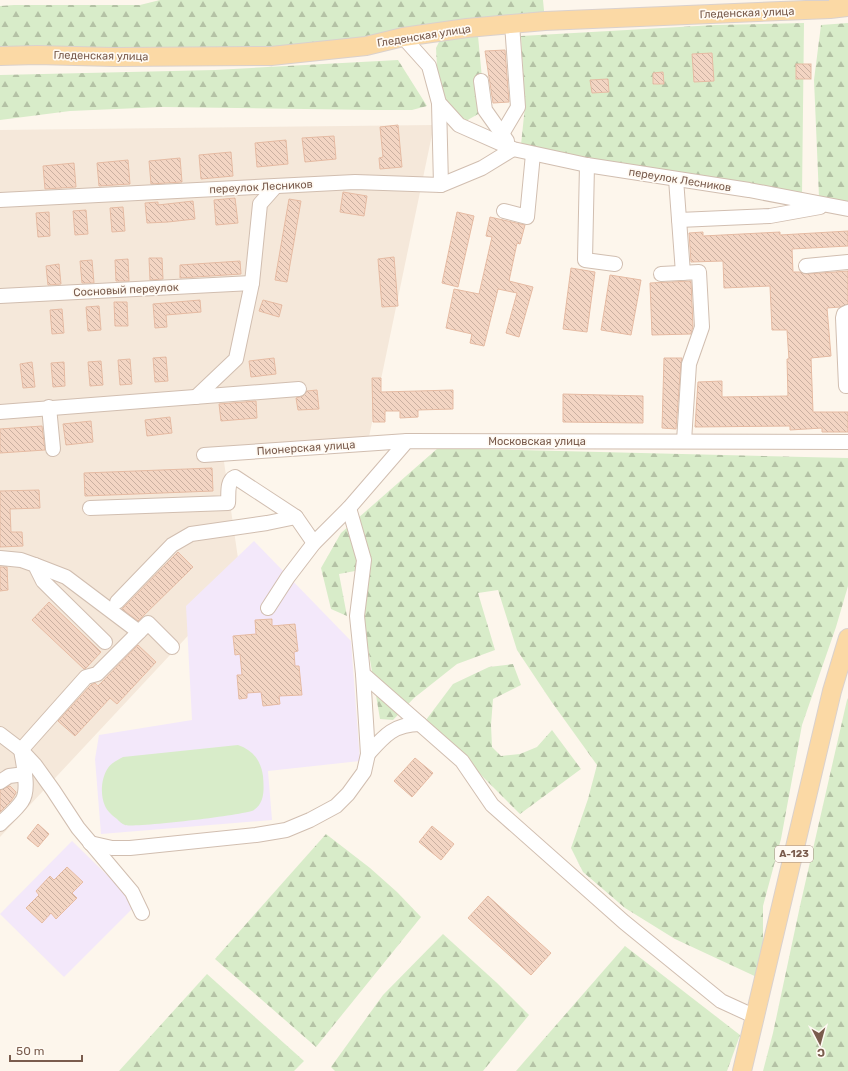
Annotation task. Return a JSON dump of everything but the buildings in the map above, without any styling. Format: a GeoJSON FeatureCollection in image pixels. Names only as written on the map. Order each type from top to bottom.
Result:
{"type":"FeatureCollection","features":[{"type":"Feature","properties":{"kind":"main road","name":"Гледенская улица"},"geometry":{"type":"LineString","coordinates":[[0,56],[271,56],[366,46],[403,37],[467,28],[546,21],[848,7]]}},
{"type":"Feature","properties":{"kind":"main road","name":"А-123"},"geometry":{"type":"LineString","coordinates":[[742,1071],[832,691],[848,638]]}},
{"type":"Feature","properties":{"kind":"street"},"geometry":{"type":"LineString","coordinates":[[502,134],[518,107],[512,24]]}},
{"type":"Feature","properties":{"kind":"street","name":"переулок Лесников"},"geometry":{"type":"LineString","coordinates":[[403,37],[429,66],[440,103],[459,124],[513,149],[587,165],[749,190],[848,209]]}},
{"type":"Feature","properties":{"kind":"street"},"geometry":{"type":"LineString","coordinates":[[482,81],[485,110],[513,149]]}},
{"type":"Feature","properties":{"kind":"street"},"geometry":{"type":"LineString","coordinates":[[440,103],[441,185]]}},
{"type":"Feature","properties":{"kind":"street","name":"переулок Лесников"},"geometry":{"type":"LineString","coordinates":[[0,200],[355,182],[441,185],[482,168],[513,149]]}},
{"type":"Feature","properties":{"kind":"street"},"geometry":{"type":"LineString","coordinates":[[504,211],[527,217],[533,154]]}},
{"type":"Feature","properties":{"kind":"street"},"geometry":{"type":"LineString","coordinates":[[587,165],[585,260],[615,264]]}},
{"type":"Feature","properties":{"kind":"street"},"geometry":{"type":"LineString","coordinates":[[676,179],[683,273]]}},
{"type":"Feature","properties":{"kind":"street"},"geometry":{"type":"LineString","coordinates":[[196,397],[236,359],[252,283],[260,204],[275,187]]}},
{"type":"Feature","properties":{"kind":"street"},"geometry":{"type":"LineString","coordinates":[[679,220],[770,216],[828,205]]}},
{"type":"Feature","properties":{"kind":"street"},"geometry":{"type":"LineString","coordinates":[[806,266],[848,262]]}},
{"type":"Feature","properties":{"kind":"street"},"geometry":{"type":"LineString","coordinates":[[661,274],[699,272],[702,327],[689,364],[684,441]]}},
{"type":"Feature","properties":{"kind":"street","name":"Сосновый переулок"},"geometry":{"type":"LineString","coordinates":[[0,296],[252,283]]}},
{"type":"Feature","properties":{"kind":"street"},"geometry":{"type":"LineString","coordinates":[[846,386],[842,318],[844,314],[848,312]]}},
{"type":"Feature","properties":{"kind":"street"},"geometry":{"type":"LineString","coordinates":[[0,412],[49,407],[300,389]]}},
{"type":"Feature","properties":{"kind":"street"},"geometry":{"type":"LineString","coordinates":[[49,407],[52,449]]}},
{"type":"Feature","properties":{"kind":"street"},"geometry":{"type":"LineString","coordinates":[[268,608],[288,577],[314,543],[349,508],[407,441]]}},
{"type":"Feature","properties":{"kind":"street","name":"Московская улица"},"geometry":{"type":"LineString","coordinates":[[407,441],[848,442]]}},
{"type":"Feature","properties":{"kind":"street","name":"Пионерская улица"},"geometry":{"type":"LineString","coordinates":[[204,455],[407,441]]}},
{"type":"Feature","properties":{"kind":"street"},"geometry":{"type":"LineString","coordinates":[[90,508],[228,504],[229,481],[235,477],[296,517],[314,543]]}},
{"type":"Feature","properties":{"kind":"street"},"geometry":{"type":"LineString","coordinates":[[90,843],[112,848],[130,848],[256,836],[286,830],[310,820],[336,806],[348,794],[364,772],[368,754],[363,674],[357,616],[364,560],[349,508]]}},
{"type":"Feature","properties":{"kind":"street"},"geometry":{"type":"LineString","coordinates":[[117,602],[172,545],[191,534],[267,523],[296,517]]}},
{"type":"Feature","properties":{"kind":"street"},"geometry":{"type":"LineString","coordinates":[[0,558],[21,560],[66,577],[139,632]]}},
{"type":"Feature","properties":{"kind":"street"},"geometry":{"type":"LineString","coordinates":[[35,565],[43,581],[104,642]]}},
{"type":"Feature","properties":{"kind":"street"},"geometry":{"type":"LineString","coordinates":[[21,750],[86,677],[97,674],[148,624],[172,647]]}},
{"type":"Feature","properties":{"kind":"street"},"geometry":{"type":"LineString","coordinates":[[363,674],[462,761],[492,805],[624,922],[722,1001],[756,1017]]}},
{"type":"Feature","properties":{"kind":"street"},"geometry":{"type":"LineString","coordinates":[[368,754],[385,735],[408,724],[420,724]]}},
{"type":"Feature","properties":{"kind":"street"},"geometry":{"type":"LineString","coordinates":[[0,734],[21,750],[35,765],[78,828],[132,892],[142,913]]}},
{"type":"Feature","properties":{"kind":"street"},"geometry":{"type":"LineString","coordinates":[[0,824],[23,801],[25,795],[25,774],[21,750]]}},
{"type":"Feature","properties":{"kind":"street"},"geometry":{"type":"LineString","coordinates":[[0,782],[9,776],[25,774]]}},
{"type":"Feature","properties":{"kind":"shaded area"},"geometry":{"type":"Polygon","coordinates":[[[434,125],[369,437],[222,448],[241,579],[0,837],[0,130],[434,125]]]}},
{"type":"Feature","properties":{"kind":"shaded area"},"geometry":{"type":"Polygon","coordinates":[[[254,541],[351,641],[360,761],[268,771],[272,820],[101,834],[95,759],[99,735],[192,720],[186,606],[254,541]]]}},
{"type":"Feature","properties":{"kind":"shaded area"},"geometry":{"type":"Polygon","coordinates":[[[72,841],[137,904],[64,977],[0,914],[72,841]]]}},
{"type":"Feature","properties":{"kind":"green space"},"geometry":{"type":"Polygon","coordinates":[[[160,0],[543,0],[545,21],[316,51],[0,56],[0,6],[140,5],[160,0]]]}},
{"type":"Feature","properties":{"kind":"green space"},"geometry":{"type":"Polygon","coordinates":[[[804,23],[802,195],[590,161],[521,145],[525,106],[521,36],[715,25],[804,23]]]}},
{"type":"Feature","properties":{"kind":"green space"},"geometry":{"type":"Polygon","coordinates":[[[848,23],[848,203],[819,197],[814,80],[821,25],[848,23]]]}},
{"type":"Feature","properties":{"kind":"green space"},"geometry":{"type":"Polygon","coordinates":[[[478,36],[485,110],[459,125],[439,103],[436,48],[442,39],[478,36]]]}},
{"type":"Feature","properties":{"kind":"green space"},"geometry":{"type":"Polygon","coordinates":[[[398,60],[427,106],[412,110],[162,107],[70,111],[0,120],[0,75],[215,70],[398,60]]]}},
{"type":"Feature","properties":{"kind":"green space"},"geometry":{"type":"Polygon","coordinates":[[[438,448],[848,458],[848,586],[836,627],[802,725],[781,839],[763,906],[763,963],[761,979],[675,939],[625,908],[583,872],[571,848],[588,799],[597,765],[551,701],[517,650],[498,590],[478,593],[495,650],[457,664],[414,698],[393,720],[380,719],[355,571],[339,574],[347,616],[331,609],[321,568],[341,533],[438,448]]]}},
{"type":"Feature","properties":{"kind":"green space"},"geometry":{"type":"Polygon","coordinates":[[[513,664],[521,685],[493,699],[491,725],[492,747],[501,756],[520,754],[537,747],[552,730],[581,769],[520,814],[426,720],[453,684],[489,667],[513,664]]]}},
{"type":"Feature","properties":{"kind":"green space"},"geometry":{"type":"Polygon","coordinates":[[[848,698],[848,1071],[763,1071],[773,1033],[800,906],[848,698]]]}},
{"type":"Feature","properties":{"kind":"green space"},"geometry":{"type":"Polygon","coordinates":[[[238,745],[252,753],[258,761],[262,771],[264,786],[263,795],[258,807],[254,810],[212,818],[167,823],[125,825],[107,810],[103,802],[103,782],[106,772],[109,766],[123,757],[238,745]]]}},
{"type":"Feature","properties":{"kind":"green space"},"geometry":{"type":"Polygon","coordinates":[[[326,834],[370,868],[397,892],[421,917],[316,1047],[215,959],[326,834]]]}},
{"type":"Feature","properties":{"kind":"green space"},"geometry":{"type":"Polygon","coordinates":[[[443,934],[497,983],[529,1015],[483,1071],[335,1071],[331,1067],[383,995],[443,934]]]}},
{"type":"Feature","properties":{"kind":"green space"},"geometry":{"type":"Polygon","coordinates":[[[625,946],[740,1035],[727,1071],[516,1071],[625,946]]]}},
{"type":"Feature","properties":{"kind":"green space"},"geometry":{"type":"Polygon","coordinates":[[[207,974],[304,1061],[294,1071],[119,1071],[207,974]]]}}]}
